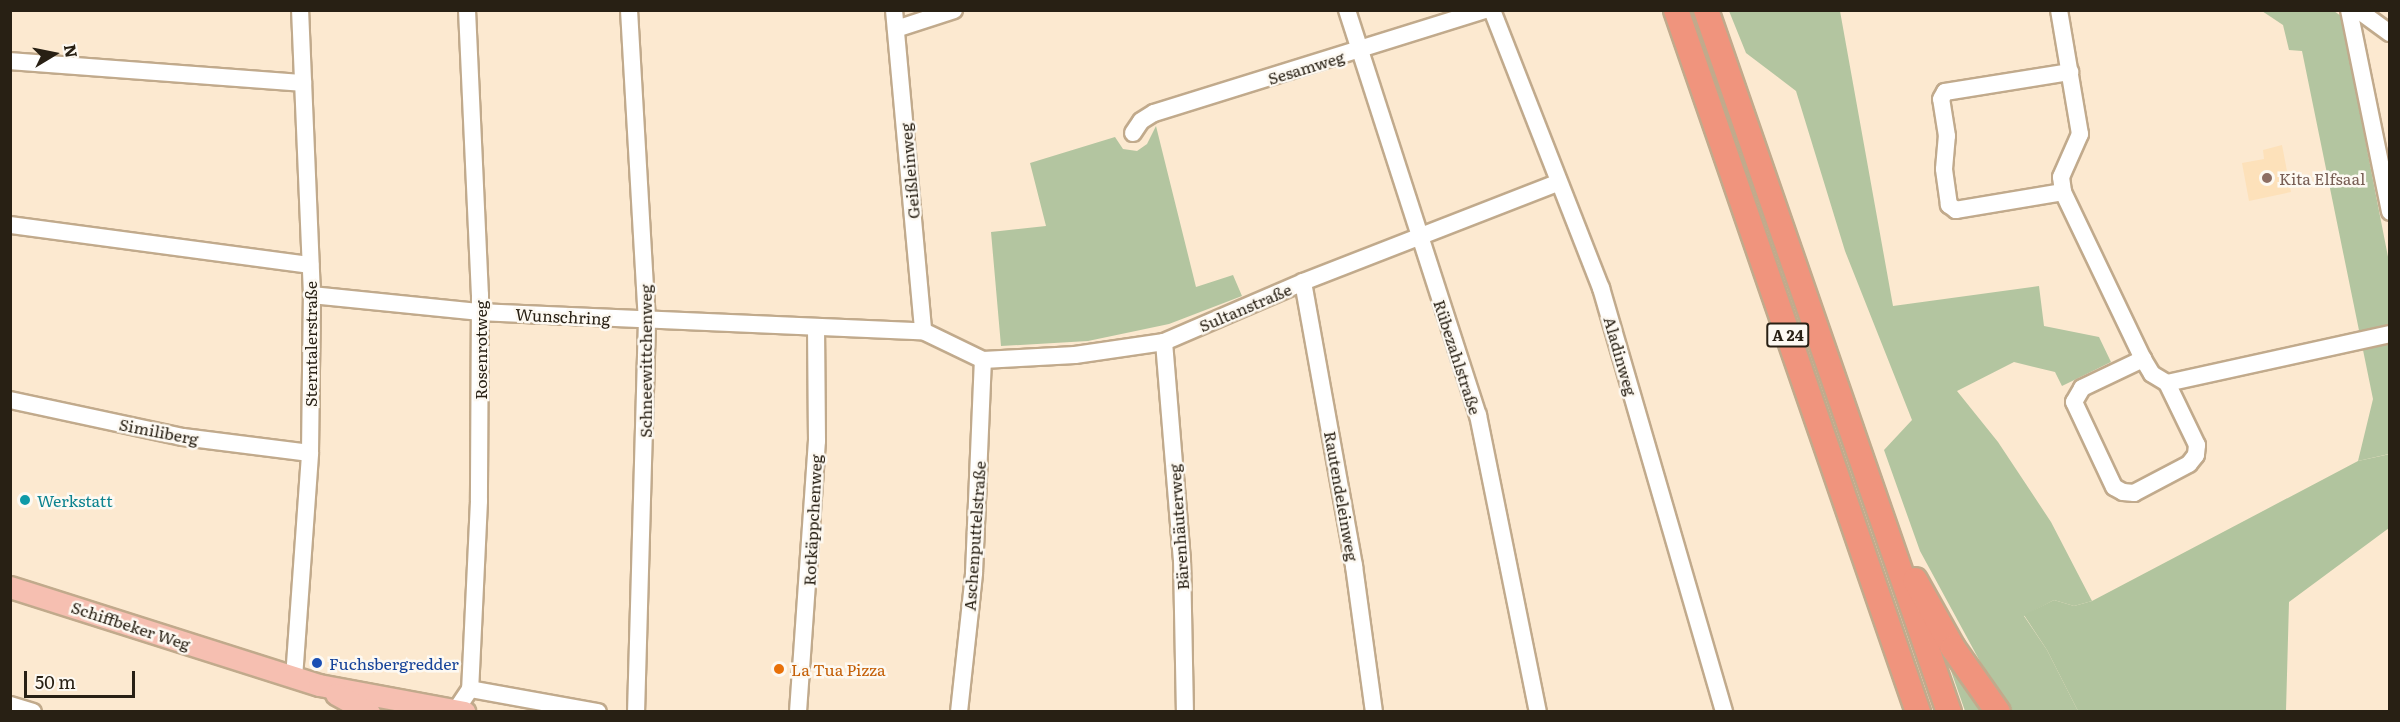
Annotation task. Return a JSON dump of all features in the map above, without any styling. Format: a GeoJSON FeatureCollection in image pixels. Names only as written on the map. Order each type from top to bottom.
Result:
{"type":"FeatureCollection","features":[{"type":"Feature","properties":{"kind":"highway","name":"A 24"},"geometry":{"type":"LineString","coordinates":[[1676,10],[1918,711]]}},
{"type":"Feature","properties":{"kind":"highway","name":"A 24"},"geometry":{"type":"LineString","coordinates":[[1706,10],[1949,711]]}},
{"type":"Feature","properties":{"kind":"highway"},"geometry":{"type":"LineString","coordinates":[[1884,526],[1953,648],[1998,711]]}},
{"type":"Feature","properties":{"kind":"main road","name":"Schiffbeker Weg"},"geometry":{"type":"LineString","coordinates":[[10,587],[319,686],[418,708],[461,711]]}},
{"type":"Feature","properties":{"kind":"main road","name":"Schiffbeker Weg"},"geometry":{"type":"LineString","coordinates":[[319,686],[369,711]]}},
{"type":"Feature","properties":{"kind":"street","name":"Sterntalerstraße"},"geometry":{"type":"LineString","coordinates":[[294,678],[310,453],[312,295],[300,10]]}},
{"type":"Feature","properties":{"kind":"street","name":"Rosenrotweg"},"geometry":{"type":"LineString","coordinates":[[467,10],[480,312],[479,501],[470,689]]}},
{"type":"Feature","properties":{"kind":"street","name":"Schneewittchenweg"},"geometry":{"type":"LineString","coordinates":[[629,10],[647,320],[636,711]]}},
{"type":"Feature","properties":{"kind":"street","name":"Geißleinweg"},"geometry":{"type":"LineString","coordinates":[[894,10],[923,331]]}},
{"type":"Feature","properties":{"kind":"street"},"geometry":{"type":"LineString","coordinates":[[896,29],[954,10]]}},
{"type":"Feature","properties":{"kind":"street","name":"Rübezahlstraße"},"geometry":{"type":"LineString","coordinates":[[1347,10],[1418,238],[1480,424],[1538,711]]}},
{"type":"Feature","properties":{"kind":"street","name":"Sesamweg"},"geometry":{"type":"LineString","coordinates":[[1133,133],[1141,121],[1154,113],[1485,10]]}},
{"type":"Feature","properties":{"kind":"street","name":"Aladinweg"},"geometry":{"type":"LineString","coordinates":[[1492,10],[1557,183],[1601,288],[1724,711]]}},
{"type":"Feature","properties":{"kind":"street"},"geometry":{"type":"LineString","coordinates":[[2059,10],[2080,134],[2061,177],[2063,192],[2143,359],[2152,374],[2167,383],[2197,445],[2196,455],[2189,464],[2143,488],[2123,492],[2114,487],[2074,402],[2082,388],[2143,359]]}},
{"type":"Feature","properties":{"kind":"street"},"geometry":{"type":"LineString","coordinates":[[2349,10],[2390,212]]}},
{"type":"Feature","properties":{"kind":"street"},"geometry":{"type":"LineString","coordinates":[[2358,10],[2390,33]]}},
{"type":"Feature","properties":{"kind":"street"},"geometry":{"type":"LineString","coordinates":[[10,61],[303,83]]}},
{"type":"Feature","properties":{"kind":"street"},"geometry":{"type":"LineString","coordinates":[[2063,192],[1956,210],[1949,205],[1944,169],[1947,136],[1941,99],[1945,92],[2070,72]]}},
{"type":"Feature","properties":{"kind":"street","name":"Sultanstraße"},"geometry":{"type":"LineString","coordinates":[[923,331],[983,360],[1076,355],[1164,342],[1303,282],[1557,183]]}},
{"type":"Feature","properties":{"kind":"street"},"geometry":{"type":"LineString","coordinates":[[10,225],[310,265]]}},
{"type":"Feature","properties":{"kind":"street","name":"Rautendeleinweg"},"geometry":{"type":"LineString","coordinates":[[1303,282],[1354,566],[1374,711]]}},
{"type":"Feature","properties":{"kind":"street","name":"Wunschring"},"geometry":{"type":"LineString","coordinates":[[312,295],[480,312],[923,331]]}},
{"type":"Feature","properties":{"kind":"street","name":"Rotkäppchenweg"},"geometry":{"type":"LineString","coordinates":[[798,711],[816,463],[816,327]]}},
{"type":"Feature","properties":{"kind":"street"},"geometry":{"type":"LineString","coordinates":[[2167,383],[2390,334]]}},
{"type":"Feature","properties":{"kind":"street","name":"Bärenhäuterweg"},"geometry":{"type":"LineString","coordinates":[[1164,342],[1182,559],[1185,711]]}},
{"type":"Feature","properties":{"kind":"street","name":"Aschenputtelstraße"},"geometry":{"type":"LineString","coordinates":[[959,711],[974,573],[983,360]]}},
{"type":"Feature","properties":{"kind":"street","name":"Similiberg"},"geometry":{"type":"LineString","coordinates":[[10,400],[183,437],[310,453]]}},
{"type":"Feature","properties":{"kind":"street"},"geometry":{"type":"LineString","coordinates":[[470,689],[598,711]]}},
{"type":"Feature","properties":{"kind":"street","name":"Schiffbeker Weg"},"geometry":{"type":"LineString","coordinates":[[461,711],[470,689]]}},
{"type":"Feature","properties":{"kind":"street"},"geometry":{"type":"LineString","coordinates":[[10,705],[33,711]]}},
{"type":"Feature","properties":{"kind":"shaded area","name":"Kita Elfsaal"},"geometry":{"type":"Polygon","coordinates":[[[2282,145],[2291,192],[2249,201],[2242,163],[2264,159],[2263,150],[2282,145]]]}},
{"type":"Feature","properties":{"kind":"green space"},"geometry":{"type":"Polygon","coordinates":[[[1729,11],[1840,11],[1893,306],[2039,286],[2044,326],[2099,337],[2111,362],[2062,386],[2055,372],[2014,362],[1957,391],[1998,442],[2051,522],[2092,601],[2074,606],[2054,600],[2024,616],[2047,650],[2078,711],[2012,711],[1995,689],[1920,551],[1884,450],[1912,420],[1845,251],[1796,91],[1746,53],[1729,11]]]}},
{"type":"Feature","properties":{"kind":"green space"},"geometry":{"type":"Polygon","coordinates":[[[2262,11],[2334,11],[2341,16],[2389,262],[2389,454],[2358,461],[2373,399],[2302,51],[2289,50],[2283,25],[2262,11]]]}},
{"type":"Feature","properties":{"kind":"green space"},"geometry":{"type":"Polygon","coordinates":[[[1156,126],[1196,287],[1233,275],[1242,296],[1169,324],[1088,341],[1001,346],[991,232],[1046,226],[1030,163],[1115,137],[1123,149],[1137,151],[1147,144],[1156,126]]]}},
{"type":"Feature","properties":{"kind":"green space"},"geometry":{"type":"Polygon","coordinates":[[[2390,454],[2389,528],[2289,602],[2286,711],[2078,711],[2047,650],[2024,615],[2054,600],[2074,606],[2092,601],[2358,461],[2390,454]]]}},
{"type":"Feature","properties":{"kind":"green space"},"geometry":{"type":"Polygon","coordinates":[[[1942,645],[1991,711],[1965,711],[1942,645]]]}},
{"type":"Feature","properties":{"kind":"place","name":"Kita Elfsaal"},"geometry":{"type":"Point","coordinates":[2267,178]}},
{"type":"Feature","properties":{"kind":"place","name":"Werkstatt"},"geometry":{"type":"Point","coordinates":[25,500]}},
{"type":"Feature","properties":{"kind":"place","name":"Fuchsbergredder"},"geometry":{"type":"Point","coordinates":[317,663]}},
{"type":"Feature","properties":{"kind":"place","name":"La Tua Pizza"},"geometry":{"type":"Point","coordinates":[779,669]}}]}
